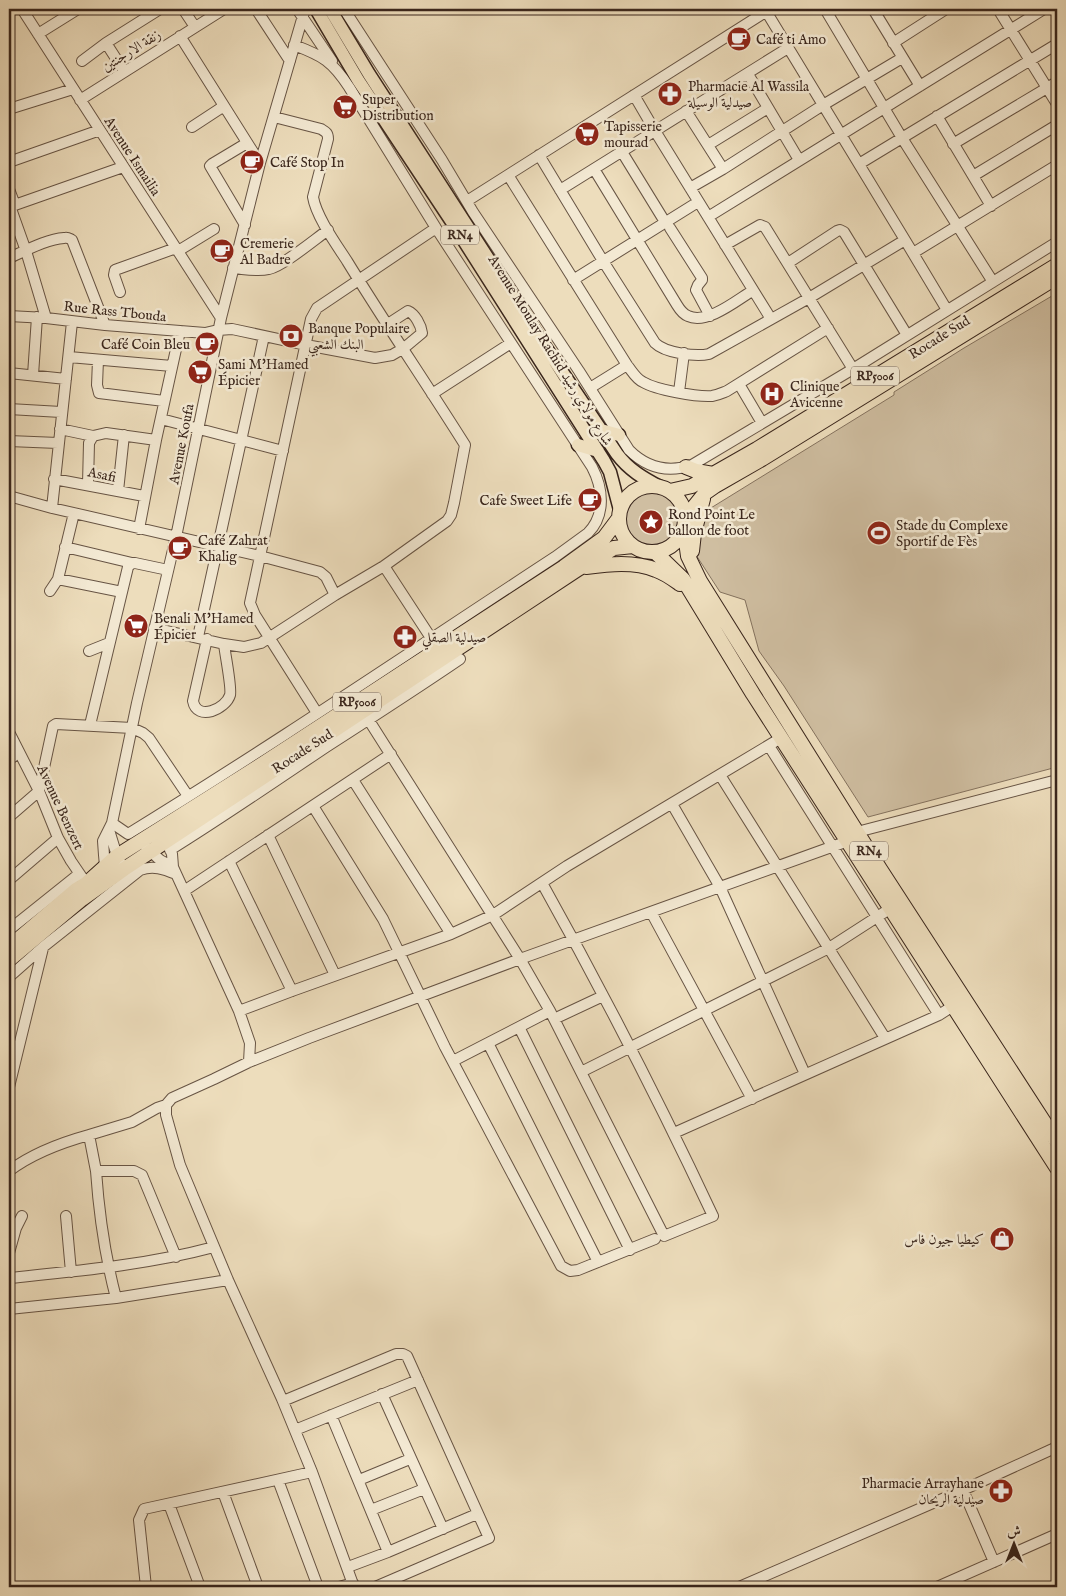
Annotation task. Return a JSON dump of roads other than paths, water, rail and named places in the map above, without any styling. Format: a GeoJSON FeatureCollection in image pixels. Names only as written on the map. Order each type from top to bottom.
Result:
{"type":"FeatureCollection","features":[{"type":"Feature","properties":{"kind":"highway","name":"Rocade Sud"},"geometry":{"type":"LineString","coordinates":[[665,489],[692,486],[757,449],[1057,265]]}},
{"type":"Feature","properties":{"kind":"highway","name":"Rocade Sud"},"geometry":{"type":"LineString","coordinates":[[704,493],[1057,276]]}},
{"type":"Feature","properties":{"kind":"highway"},"geometry":{"type":"LineString","coordinates":[[686,467],[713,474]]}},
{"type":"Feature","properties":{"kind":"highway"},"geometry":{"type":"LineString","coordinates":[[619,514],[624,500],[640,488],[650,486],[665,489]]}},
{"type":"Feature","properties":{"kind":"highway","name":"RN4"},"geometry":{"type":"LineString","coordinates":[[665,489],[680,503],[686,548],[693,567],[852,836],[891,908],[1057,1168]]}},
{"type":"Feature","properties":{"kind":"highway"},"geometry":{"type":"LineString","coordinates":[[693,567],[692,543],[704,493]]}},
{"type":"Feature","properties":{"kind":"highway","name":"RP5006"},"geometry":{"type":"LineString","coordinates":[[684,522],[704,493]]}},
{"type":"Feature","properties":{"kind":"highway","name":"Rocade Sud"},"geometry":{"type":"LineString","coordinates":[[9,947],[86,883],[114,871],[151,851],[264,763],[578,549],[604,538],[619,514]]}},
{"type":"Feature","properties":{"kind":"highway","name":"RN4"},"geometry":{"type":"LineString","coordinates":[[619,514],[619,524],[624,536],[632,546],[647,552],[655,552],[683,579],[752,694],[781,738],[852,836],[1057,1142]]}},
{"type":"Feature","properties":{"kind":"highway"},"geometry":{"type":"LineString","coordinates":[[655,552],[670,546],[681,535],[684,522]]}},
{"type":"Feature","properties":{"kind":"highway","name":"Rocade Sud"},"geometry":{"type":"LineString","coordinates":[[114,871],[117,856],[134,838],[165,840],[267,773],[367,715],[578,569],[614,548],[632,546]]}},
{"type":"Feature","properties":{"kind":"highway"},"geometry":{"type":"LineString","coordinates":[[578,569],[622,564],[646,566],[662,572],[690,590]]}},
{"type":"Feature","properties":{"kind":"highway","name":"Rocade Sud"},"geometry":{"type":"LineString","coordinates":[[9,960],[59,927],[86,883]]}},
{"type":"Feature","properties":{"kind":"main road","name":"Avenue Moulay Rachid شارع مولاي رشيد"},"geometry":{"type":"LineString","coordinates":[[316,9],[358,80],[459,233],[598,451],[610,472],[619,514]]}},
{"type":"Feature","properties":{"kind":"main road","name":"Avenue Moulay Rachid شارع مولاي رشيد"},"geometry":{"type":"LineString","coordinates":[[330,9],[369,74],[601,430],[625,464],[634,472],[665,489]]}},
{"type":"Feature","properties":{"kind":"main road"},"geometry":{"type":"LineString","coordinates":[[601,430],[619,435]]}},
{"type":"Feature","properties":{"kind":"main road"},"geometry":{"type":"LineString","coordinates":[[578,445],[598,451]]}},
{"type":"Feature","properties":{"kind":"street","name":"Avenue Ismailia"},"geometry":{"type":"LineString","coordinates":[[22,9],[220,318]]}},
{"type":"Feature","properties":{"kind":"street"},"geometry":{"type":"LineString","coordinates":[[38,34],[78,9]]}},
{"type":"Feature","properties":{"kind":"street"},"geometry":{"type":"LineString","coordinates":[[82,61],[106,43],[160,9]]}},
{"type":"Feature","properties":{"kind":"street"},"geometry":{"type":"LineString","coordinates":[[183,9],[194,27]]}},
{"type":"Feature","properties":{"kind":"street","name":"زنقة الارجنتين"},"geometry":{"type":"LineString","coordinates":[[80,100],[224,9]]}},
{"type":"Feature","properties":{"kind":"street"},"geometry":{"type":"LineString","coordinates":[[256,9],[290,61]]}},
{"type":"Feature","properties":{"kind":"street"},"geometry":{"type":"LineString","coordinates":[[344,9],[619,435],[629,450],[647,465],[670,470],[686,467],[853,369],[1057,242]]}},
{"type":"Feature","properties":{"kind":"street"},"geometry":{"type":"LineString","coordinates":[[873,9],[920,86]]}},
{"type":"Feature","properties":{"kind":"street"},"geometry":{"type":"LineString","coordinates":[[893,43],[946,9]]}},
{"type":"Feature","properties":{"kind":"street"},"geometry":{"type":"LineString","coordinates":[[998,9],[1057,104]]}},
{"type":"Feature","properties":{"kind":"street"},"geometry":{"type":"LineString","coordinates":[[708,218],[1044,9]]}},
{"type":"Feature","properties":{"kind":"street"},"geometry":{"type":"LineString","coordinates":[[467,201],[768,10],[788,48],[946,310]]}},
{"type":"Feature","properties":{"kind":"street"},"geometry":{"type":"LineString","coordinates":[[828,10],[902,138],[993,282]]}},
{"type":"Feature","properties":{"kind":"street"},"geometry":{"type":"LineString","coordinates":[[301,11],[436,228],[597,476],[600,484],[600,514],[593,528],[578,549]]}},
{"type":"Feature","properties":{"kind":"street","name":"Avenue Koufa"},"geometry":{"type":"LineString","coordinates":[[114,871],[103,841],[110,826],[176,537],[220,318],[260,164],[290,61],[301,11]]}},
{"type":"Feature","properties":{"kind":"street"},"geometry":{"type":"LineString","coordinates":[[180,36],[260,164]]}},
{"type":"Feature","properties":{"kind":"street"},"geometry":{"type":"LineString","coordinates":[[106,43],[124,71]]}},
{"type":"Feature","properties":{"kind":"street"},"geometry":{"type":"LineString","coordinates":[[859,164],[1057,44]]}},
{"type":"Feature","properties":{"kind":"street"},"geometry":{"type":"LineString","coordinates":[[294,45],[314,52],[336,68]]}},
{"type":"Feature","properties":{"kind":"street"},"geometry":{"type":"LineString","coordinates":[[560,190],[788,48]]}},
{"type":"Feature","properties":{"kind":"street"},"geometry":{"type":"LineString","coordinates":[[690,188],[902,58]]}},
{"type":"Feature","properties":{"kind":"street"},"geometry":{"type":"LineString","coordinates":[[748,74],[799,160]]}},
{"type":"Feature","properties":{"kind":"street"},"geometry":{"type":"LineString","coordinates":[[953,144],[1057,82]]}},
{"type":"Feature","properties":{"kind":"street"},"geometry":{"type":"LineString","coordinates":[[9,109],[73,88]]}},
{"type":"Feature","properties":{"kind":"street"},"geometry":{"type":"LineString","coordinates":[[634,95],[752,291],[771,319]]}},
{"type":"Feature","properties":{"kind":"street"},"geometry":{"type":"LineString","coordinates":[[192,127],[224,106]]}},
{"type":"Feature","properties":{"kind":"street"},"geometry":{"type":"LineString","coordinates":[[708,145],[768,108]]}},
{"type":"Feature","properties":{"kind":"street"},"geometry":{"type":"LineString","coordinates":[[686,111],[723,169]]}},
{"type":"Feature","properties":{"kind":"street"},"geometry":{"type":"LineString","coordinates":[[937,116],[991,206]]}},
{"type":"Feature","properties":{"kind":"street"},"geometry":{"type":"LineString","coordinates":[[154,628],[244,647],[261,643],[384,566],[442,525],[451,515],[465,445],[359,280],[328,230],[314,202],[313,196],[328,135],[321,129],[274,117]]}},
{"type":"Feature","properties":{"kind":"street"},"geometry":{"type":"LineString","coordinates":[[973,176],[1057,125]]}},
{"type":"Feature","properties":{"kind":"street"},"geometry":{"type":"LineString","coordinates":[[9,162],[100,130]]}},
{"type":"Feature","properties":{"kind":"street"},"geometry":{"type":"LineString","coordinates":[[245,225],[210,166],[247,142]]}},
{"type":"Feature","properties":{"kind":"street"},"geometry":{"type":"LineString","coordinates":[[622,152],[702,278],[696,290],[710,316]]}},
{"type":"Feature","properties":{"kind":"street"},"geometry":{"type":"LineString","coordinates":[[539,155],[603,262],[656,342],[663,348],[684,353],[709,354],[809,298],[905,240]]}},
{"type":"Feature","properties":{"kind":"street"},"geometry":{"type":"LineString","coordinates":[[913,253],[1057,165]]}},
{"type":"Feature","properties":{"kind":"street"},"geometry":{"type":"LineString","coordinates":[[11,206],[123,166]]}},
{"type":"Feature","properties":{"kind":"street"},"geometry":{"type":"LineString","coordinates":[[594,169],[636,240],[686,316],[692,318],[710,316],[752,291]]}},
{"type":"Feature","properties":{"kind":"street"},"geometry":{"type":"LineString","coordinates":[[508,175],[627,365],[642,382],[659,389],[712,396],[727,391],[739,384],[828,328]]}},
{"type":"Feature","properties":{"kind":"street"},"geometry":{"type":"LineString","coordinates":[[9,189],[11,206],[26,251],[42,318],[33,375]]}},
{"type":"Feature","properties":{"kind":"street"},"geometry":{"type":"LineString","coordinates":[[572,280],[636,240],[668,225],[698,202]]}},
{"type":"Feature","properties":{"kind":"street"},"geometry":{"type":"LineString","coordinates":[[724,245],[763,226],[853,369]]}},
{"type":"Feature","properties":{"kind":"street"},"geometry":{"type":"LineString","coordinates":[[317,713],[255,615],[250,603],[311,319],[316,308],[436,228]]}},
{"type":"Feature","properties":{"kind":"street"},"geometry":{"type":"LineString","coordinates":[[120,292],[114,275],[115,270],[177,250],[214,229]]}},
{"type":"Feature","properties":{"kind":"street"},"geometry":{"type":"LineString","coordinates":[[233,268],[270,269],[279,265],[328,230]]}},
{"type":"Feature","properties":{"kind":"street"},"geometry":{"type":"LineString","coordinates":[[788,263],[840,230],[844,232],[907,335]]}},
{"type":"Feature","properties":{"kind":"street"},"geometry":{"type":"LineString","coordinates":[[9,258],[65,238],[72,240],[105,325]]}},
{"type":"Feature","properties":{"kind":"street"},"geometry":{"type":"LineString","coordinates":[[388,324],[406,311],[412,313],[421,327],[422,333],[404,348]]}},
{"type":"Feature","properties":{"kind":"street","name":"Rue Rass Tbouda"},"geometry":{"type":"LineString","coordinates":[[9,316],[205,333],[232,329],[306,346],[375,358],[392,354],[404,348]]}},
{"type":"Feature","properties":{"kind":"street"},"geometry":{"type":"LineString","coordinates":[[52,508],[72,322]]}},
{"type":"Feature","properties":{"kind":"street"},"geometry":{"type":"LineString","coordinates":[[138,529],[180,331]]}},
{"type":"Feature","properties":{"kind":"street"},"geometry":{"type":"LineString","coordinates":[[224,644],[231,690],[230,697],[225,703],[214,710],[203,713],[194,708],[193,701],[203,638],[218,547],[264,336]]}},
{"type":"Feature","properties":{"kind":"street"},"geometry":{"type":"LineString","coordinates":[[432,394],[511,342]]}},
{"type":"Feature","properties":{"kind":"street"},"geometry":{"type":"LineString","coordinates":[[679,392],[684,353]]}},
{"type":"Feature","properties":{"kind":"street"},"geometry":{"type":"LineString","coordinates":[[69,357],[172,366]]}},
{"type":"Feature","properties":{"kind":"street"},"geometry":{"type":"LineString","coordinates":[[98,360],[97,385],[99,393],[164,401]]}},
{"type":"Feature","properties":{"kind":"street"},"geometry":{"type":"LineString","coordinates":[[590,388],[627,365]]}},
{"type":"Feature","properties":{"kind":"street"},"geometry":{"type":"LineString","coordinates":[[9,373],[66,378]]}},
{"type":"Feature","properties":{"kind":"street"},"geometry":{"type":"LineString","coordinates":[[739,384],[762,423]]}},
{"type":"Feature","properties":{"kind":"street"},"geometry":{"type":"LineString","coordinates":[[9,409],[61,412]]}},
{"type":"Feature","properties":{"kind":"street"},"geometry":{"type":"LineString","coordinates":[[161,419],[283,451]]}},
{"type":"Feature","properties":{"kind":"street"},"geometry":{"type":"LineString","coordinates":[[60,428],[94,436],[106,433],[156,440]]}},
{"type":"Feature","properties":{"kind":"street"},"geometry":{"type":"LineString","coordinates":[[118,491],[124,435]]}},
{"type":"Feature","properties":{"kind":"street"},"geometry":{"type":"LineString","coordinates":[[88,484],[89,443],[94,436]]}},
{"type":"Feature","properties":{"kind":"street"},"geometry":{"type":"LineString","coordinates":[[9,441],[58,443]]}},
{"type":"Feature","properties":{"kind":"street","name":"Asafi"},"geometry":{"type":"LineString","coordinates":[[54,479],[144,496]]}},
{"type":"Feature","properties":{"kind":"street"},"geometry":{"type":"LineString","coordinates":[[9,496],[320,572],[326,577],[335,595]]}},
{"type":"Feature","properties":{"kind":"street"},"geometry":{"type":"LineString","coordinates":[[50,591],[58,579],[74,513]]}},
{"type":"Feature","properties":{"kind":"street"},"geometry":{"type":"LineString","coordinates":[[65,547],[168,570]]}},
{"type":"Feature","properties":{"kind":"street"},"geometry":{"type":"LineString","coordinates":[[90,726],[128,567],[132,563]]}},
{"type":"Feature","properties":{"kind":"street"},"geometry":{"type":"LineString","coordinates":[[384,566],[432,638]]}},
{"type":"Feature","properties":{"kind":"street"},"geometry":{"type":"LineString","coordinates":[[134,838],[188,796],[432,638],[549,569]]}},
{"type":"Feature","properties":{"kind":"street"},"geometry":{"type":"LineString","coordinates":[[58,579],[122,592]]}},
{"type":"Feature","properties":{"kind":"street"},"geometry":{"type":"LineString","coordinates":[[88,651],[109,643]]}},
{"type":"Feature","properties":{"kind":"street"},"geometry":{"type":"LineString","coordinates":[[460,659],[367,715],[493,915],[552,1015],[664,1236],[713,1216],[674,1133],[630,1047],[542,883]]}},
{"type":"Feature","properties":{"kind":"street"},"geometry":{"type":"LineString","coordinates":[[9,817],[39,791],[54,724],[132,728],[143,733],[149,738],[188,796]]}},
{"type":"Feature","properties":{"kind":"street","name":"Avenue Benzert"},"geometry":{"type":"LineString","coordinates":[[9,732],[39,791],[58,838],[86,883]]}},
{"type":"Feature","properties":{"kind":"street"},"geometry":{"type":"LineString","coordinates":[[239,1012],[292,990],[451,934],[493,915],[567,866],[781,738]]}},
{"type":"Feature","properties":{"kind":"street"},"geometry":{"type":"LineString","coordinates":[[769,746],[939,1015]]}},
{"type":"Feature","properties":{"kind":"street"},"geometry":{"type":"LineString","coordinates":[[9,760],[19,752]]}},
{"type":"Feature","properties":{"kind":"street"},"geometry":{"type":"LineString","coordinates":[[184,891],[391,754]]}},
{"type":"Feature","properties":{"kind":"street"},"geometry":{"type":"LineString","coordinates":[[720,775],[885,1038]]}},
{"type":"Feature","properties":{"kind":"street"},"geometry":{"type":"LineString","coordinates":[[353,780],[451,934]]}},
{"type":"Feature","properties":{"kind":"street"},"geometry":{"type":"LineString","coordinates":[[339,1587],[354,1585],[283,1401],[228,1280],[180,1165],[166,1115],[166,1106],[172,1098],[249,1062],[420,996],[832,847],[852,836],[1057,780]]}},
{"type":"Feature","properties":{"kind":"street"},"geometry":{"type":"LineString","coordinates":[[672,804],[720,887],[805,1074]]}},
{"type":"Feature","properties":{"kind":"street"},"geometry":{"type":"LineString","coordinates":[[313,806],[383,919],[420,996],[561,1266],[566,1270],[574,1271],[655,1239]]}},
{"type":"Feature","properties":{"kind":"street"},"geometry":{"type":"LineString","coordinates":[[110,826],[134,838],[174,871]]}},
{"type":"Feature","properties":{"kind":"street","name":"Avenue Koufa"},"geometry":{"type":"LineString","coordinates":[[110,826],[117,856]]}},
{"type":"Feature","properties":{"kind":"street"},"geometry":{"type":"LineString","coordinates":[[268,835],[336,975]]}},
{"type":"Feature","properties":{"kind":"street"},"geometry":{"type":"LineString","coordinates":[[9,880],[58,838]]}},
{"type":"Feature","properties":{"kind":"street"},"geometry":{"type":"LineString","coordinates":[[165,840],[174,871],[239,1012],[250,1043],[249,1062]]}},
{"type":"Feature","properties":{"kind":"street"},"geometry":{"type":"LineString","coordinates":[[228,861],[292,990]]}},
{"type":"Feature","properties":{"kind":"street"},"geometry":{"type":"LineString","coordinates":[[9,978],[43,947],[59,927],[140,870],[152,867],[174,871]]}},
{"type":"Feature","properties":{"kind":"street"},"geometry":{"type":"LineString","coordinates":[[9,930],[86,883]]}},
{"type":"Feature","properties":{"kind":"street"},"geometry":{"type":"LineString","coordinates":[[581,1072],[829,948],[891,908]]}},
{"type":"Feature","properties":{"kind":"street"},"geometry":{"type":"LineString","coordinates":[[651,912],[752,1099]]}},
{"type":"Feature","properties":{"kind":"street"},"geometry":{"type":"LineString","coordinates":[[9,1087],[43,947]]}},
{"type":"Feature","properties":{"kind":"street"},"geometry":{"type":"LineString","coordinates":[[454,1062],[519,1027],[603,996]]}},
{"type":"Feature","properties":{"kind":"street"},"geometry":{"type":"LineString","coordinates":[[674,1133],[939,1015],[953,1006]]}},
{"type":"Feature","properties":{"kind":"street"},"geometry":{"type":"LineString","coordinates":[[519,1027],[630,1250]]}},
{"type":"Feature","properties":{"kind":"street"},"geometry":{"type":"LineString","coordinates":[[488,1043],[598,1262]]}},
{"type":"Feature","properties":{"kind":"street"},"geometry":{"type":"LineString","coordinates":[[9,1171],[54,1145],[132,1122],[157,1108],[166,1106]]}},
{"type":"Feature","properties":{"kind":"street"},"geometry":{"type":"LineString","coordinates":[[89,1135],[96,1171],[108,1268],[116,1298]]}},
{"type":"Feature","properties":{"kind":"street"},"geometry":{"type":"LineString","coordinates":[[96,1171],[134,1172],[142,1175],[176,1257]]}},
{"type":"Feature","properties":{"kind":"street"},"geometry":{"type":"LineString","coordinates":[[9,1254],[16,1228],[22,1216]]}},
{"type":"Feature","properties":{"kind":"street"},"geometry":{"type":"LineString","coordinates":[[66,1216],[71,1272]]}},
{"type":"Feature","properties":{"kind":"street"},"geometry":{"type":"LineString","coordinates":[[9,1278],[108,1268],[176,1257],[214,1247]]}},
{"type":"Feature","properties":{"kind":"street"},"geometry":{"type":"LineString","coordinates":[[9,1309],[116,1298],[228,1280]]}},
{"type":"Feature","properties":{"kind":"street"},"geometry":{"type":"LineString","coordinates":[[283,1401],[396,1354],[407,1356],[489,1538],[375,1587]]}},
{"type":"Feature","properties":{"kind":"street"},"geometry":{"type":"LineString","coordinates":[[295,1430],[418,1380]]}},
{"type":"Feature","properties":{"kind":"street"},"geometry":{"type":"LineString","coordinates":[[382,1394],[443,1529]]}},
{"type":"Feature","properties":{"kind":"street"},"geometry":{"type":"LineString","coordinates":[[331,1414],[388,1552]]}},
{"type":"Feature","properties":{"kind":"street"},"geometry":{"type":"LineString","coordinates":[[739,1587],[1057,1447]]}},
{"type":"Feature","properties":{"kind":"street"},"geometry":{"type":"LineString","coordinates":[[358,1480],[410,1459]]}},
{"type":"Feature","properties":{"kind":"street"},"geometry":{"type":"LineString","coordinates":[[146,1587],[139,1520],[144,1509],[312,1472]]}},
{"type":"Feature","properties":{"kind":"street"},"geometry":{"type":"LineString","coordinates":[[278,1480],[318,1587]]}},
{"type":"Feature","properties":{"kind":"street"},"geometry":{"type":"LineString","coordinates":[[371,1510],[424,1489]]}},
{"type":"Feature","properties":{"kind":"street"},"geometry":{"type":"LineString","coordinates":[[963,1490],[994,1562]]}},
{"type":"Feature","properties":{"kind":"street"},"geometry":{"type":"LineString","coordinates":[[224,1492],[258,1587]]}},
{"type":"Feature","properties":{"kind":"street"},"geometry":{"type":"LineString","coordinates":[[169,1504],[200,1587]]}},
{"type":"Feature","properties":{"kind":"street"},"geometry":{"type":"LineString","coordinates":[[348,1567],[478,1514]]}},
{"type":"Feature","properties":{"kind":"street"},"geometry":{"type":"LineString","coordinates":[[937,1587],[1057,1534]]}},
{"type":"Feature","properties":{"kind":"place","name":"Café ti Amo"},"geometry":{"type":"Point","coordinates":[739,39]}},
{"type":"Feature","properties":{"kind":"place","name":"Pharmacie Al Wassila صيدلية الوسيلة"},"geometry":{"type":"Point","coordinates":[670,94]}},
{"type":"Feature","properties":{"kind":"place","name":"Super Distribution"},"geometry":{"type":"Point","coordinates":[345,107]}},
{"type":"Feature","properties":{"kind":"place","name":"Tapisserie mourad"},"geometry":{"type":"Point","coordinates":[587,134]}},
{"type":"Feature","properties":{"kind":"place","name":"Café Stop In"},"geometry":{"type":"Point","coordinates":[252,162]}},
{"type":"Feature","properties":{"kind":"place","name":"Cremerie Al Badre"},"geometry":{"type":"Point","coordinates":[222,251]}},
{"type":"Feature","properties":{"kind":"place","name":"Banque Populaire البنك الشعبي"},"geometry":{"type":"Point","coordinates":[291,336]}},
{"type":"Feature","properties":{"kind":"place","name":"Café Coin Bleu"},"geometry":{"type":"Point","coordinates":[207,344]}},
{"type":"Feature","properties":{"kind":"place","name":"Sami M'Hamed Épicier"},"geometry":{"type":"Point","coordinates":[200,372]}},
{"type":"Feature","properties":{"kind":"place","name":"Clinique Avicenne"},"geometry":{"type":"Point","coordinates":[772,394]}},
{"type":"Feature","properties":{"kind":"place","name":"Cafe Sweet Life"},"geometry":{"type":"Point","coordinates":[590,500]}},
{"type":"Feature","properties":{"kind":"place","name":"Rond Point Le ballon de foot"},"geometry":{"type":"Point","coordinates":[651,522]}},
{"type":"Feature","properties":{"kind":"place","name":"Stade du Complexe Sportif de Fès"},"geometry":{"type":"Point","coordinates":[879,533]}},
{"type":"Feature","properties":{"kind":"place","name":"Café Zahrat Khalig"},"geometry":{"type":"Point","coordinates":[180,548]}},
{"type":"Feature","properties":{"kind":"place","name":"Benali M'Hamed Épicier"},"geometry":{"type":"Point","coordinates":[136,626]}},
{"type":"Feature","properties":{"kind":"place","name":"صيدلية الصقلي"},"geometry":{"type":"Point","coordinates":[405,637]}},
{"type":"Feature","properties":{"kind":"place","name":"كيطيا جيون فاس"},"geometry":{"type":"Point","coordinates":[1002,1239]}},
{"type":"Feature","properties":{"kind":"place","name":"Pharmacie Arrayhane صيدلية الريحان"},"geometry":{"type":"Point","coordinates":[1001,1491]}}]}
